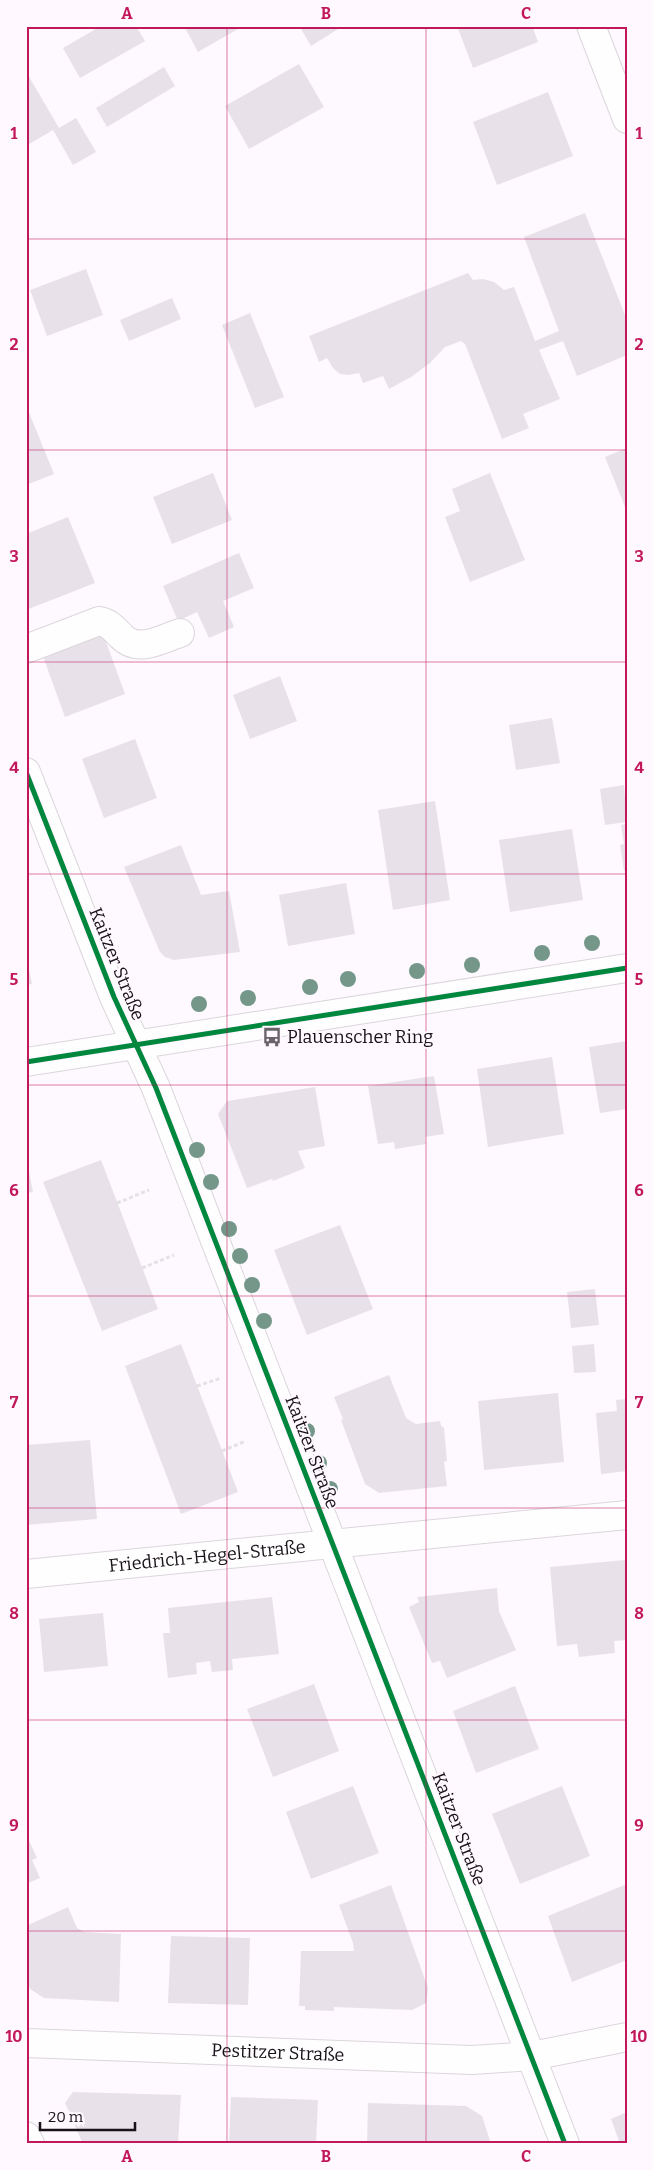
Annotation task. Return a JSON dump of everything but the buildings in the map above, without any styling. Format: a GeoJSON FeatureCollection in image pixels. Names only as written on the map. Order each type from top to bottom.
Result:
{"type":"FeatureCollection","features":[{"type":"Feature","properties":{"kind":"street"},"geometry":{"type":"LineString","coordinates":[[591,26],[627,119]]}},
{"type":"Feature","properties":{"kind":"street"},"geometry":{"type":"LineString","coordinates":[[26,649],[99,622],[107,623],[125,640],[136,645],[148,644],[180,632]]}},
{"type":"Feature","properties":{"kind":"street","name":"Kaitzer Straße"},"geometry":{"type":"LineString","coordinates":[[26,772],[114,997],[156,1088],[565,2144]]}},
{"type":"Feature","properties":{"kind":"street"},"geometry":{"type":"LineString","coordinates":[[26,1062],[627,968]]}},
{"type":"Feature","properties":{"kind":"street","name":"Friedrich-Hegel-Straße"},"geometry":{"type":"LineString","coordinates":[[26,1574],[627,1515]]}},
{"type":"Feature","properties":{"kind":"street","name":"Pestitzer Straße"},"geometry":{"type":"LineString","coordinates":[[26,2043],[472,2060],[532,2056],[627,2037]]}},
{"type":"Feature","properties":{"kind":"street"},"geometry":{"type":"LineString","coordinates":[[26,2136],[30,2144]]}},
{"type":"Feature","properties":{"kind":"path"},"geometry":{"type":"LineString","coordinates":[[117,1202],[149,1190]]}},
{"type":"Feature","properties":{"kind":"path"},"geometry":{"type":"LineString","coordinates":[[142,1268],[174,1255]]}},
{"type":"Feature","properties":{"kind":"path"},"geometry":{"type":"LineString","coordinates":[[197,1386],[221,1378]]}},
{"type":"Feature","properties":{"kind":"path"},"geometry":{"type":"LineString","coordinates":[[222,1451],[246,1441]]}},
{"type":"Feature","properties":{"kind":"cycle path"},"geometry":{"type":"LineString","coordinates":[[26,772],[114,997],[156,1088],[565,2144]]}},
{"type":"Feature","properties":{"kind":"cycle path"},"geometry":{"type":"LineString","coordinates":[[26,1062],[627,968]]}},
{"type":"Feature","properties":{"kind":"place","name":"Plauenscher Ring"},"geometry":{"type":"Point","coordinates":[272,1037]}}]}
